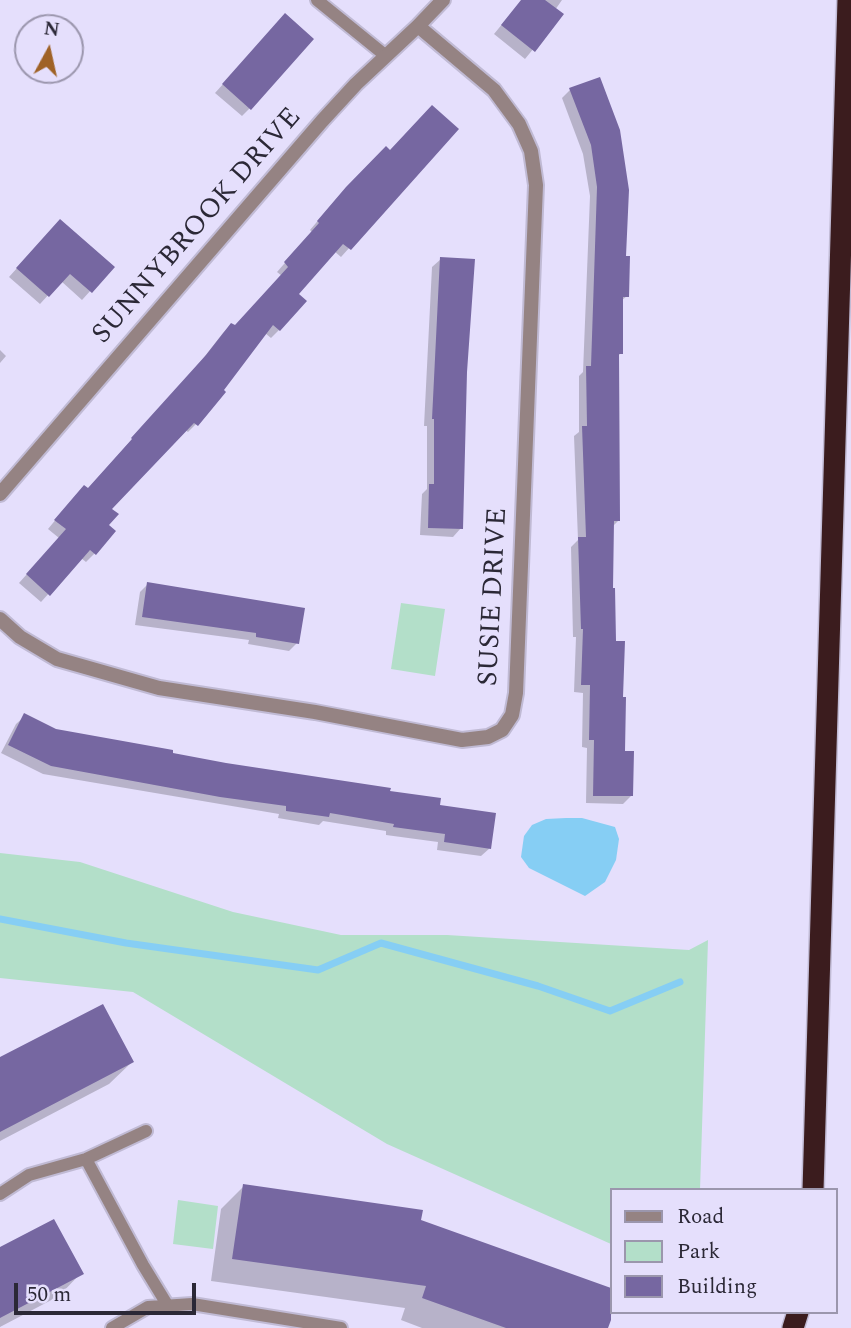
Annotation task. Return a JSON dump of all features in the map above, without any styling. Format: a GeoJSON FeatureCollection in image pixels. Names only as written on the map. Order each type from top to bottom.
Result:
{"type":"FeatureCollection","features":[{"type":"Feature","properties":{"kind":"highway"},"geometry":{"type":"LineString","coordinates":[[813,1188],[848,0]]}},
{"type":"Feature","properties":{"kind":"street","name":"SUNNYBROOK DRIVE"},"geometry":{"type":"LineString","coordinates":[[0,494],[322,121],[356,84],[443,0]]}},
{"type":"Feature","properties":{"kind":"street","name":"SUSIE DRIVE"},"geometry":{"type":"LineString","coordinates":[[0,619],[20,637],[57,659],[159,688],[315,712],[462,740],[488,737],[502,730],[512,715],[516,693],[536,184],[531,151],[519,124],[494,90],[418,26]]}},
{"type":"Feature","properties":{"kind":"lane"},"geometry":{"type":"LineString","coordinates":[[317,0],[386,56]]}},
{"type":"Feature","properties":{"kind":"lane"},"geometry":{"type":"LineString","coordinates":[[0,1194],[29,1175],[86,1159],[146,1131]]}},
{"type":"Feature","properties":{"kind":"lane"},"geometry":{"type":"LineString","coordinates":[[86,1159],[143,1265],[169,1306]]}},
{"type":"Feature","properties":{"kind":"lane"},"geometry":{"type":"LineString","coordinates":[[112,1328],[148,1307],[192,1304],[341,1328]]}},
{"type":"Feature","properties":{"kind":"green space"},"geometry":{"type":"Polygon","coordinates":[[[401,603],[445,609],[435,676],[391,669],[401,603]]]}},
{"type":"Feature","properties":{"kind":"green space"},"geometry":{"type":"Polygon","coordinates":[[[0,853],[80,862],[233,912],[341,935],[447,935],[689,950],[708,940],[700,1188],[610,1188],[610,1244],[387,1144],[133,992],[0,978],[0,853]]]}},
{"type":"Feature","properties":{"kind":"green space"},"geometry":{"type":"Polygon","coordinates":[[[178,1200],[218,1206],[213,1249],[173,1244],[178,1200]]]}},
{"type":"Feature","properties":{"kind":"water"},"geometry":{"type":"Polygon","coordinates":[[[582,818],[615,827],[619,839],[616,860],[605,882],[585,896],[529,868],[521,857],[524,836],[532,825],[546,819],[582,818]]]}},
{"type":"Feature","properties":{"kind":"building"},"geometry":{"type":"Polygon","coordinates":[[[521,0],[545,0],[564,14],[535,52],[501,25],[521,0]]]}},
{"type":"Feature","properties":{"kind":"building"},"geometry":{"type":"Polygon","coordinates":[[[285,13],[314,39],[251,110],[222,84],[285,13]]]}},
{"type":"Feature","properties":{"kind":"building"},"geometry":{"type":"Polygon","coordinates":[[[600,77],[620,130],[629,190],[626,256],[630,256],[629,297],[623,297],[623,354],[619,354],[620,521],[614,521],[613,588],[616,641],[625,641],[625,751],[634,751],[633,796],[593,796],[594,740],[589,740],[590,685],[581,685],[583,629],[578,537],[586,537],[582,426],[587,426],[586,366],[591,366],[597,187],[591,145],[569,88],[600,77]]]}},
{"type":"Feature","properties":{"kind":"building"},"geometry":{"type":"Polygon","coordinates":[[[432,105],[459,129],[351,250],[343,244],[299,294],[307,301],[280,331],[273,325],[224,390],[226,392],[198,426],[194,423],[112,509],[119,514],[109,525],[116,531],[96,555],[90,550],[50,596],[26,574],[66,529],[54,520],[84,485],[88,488],[231,323],[235,325],[288,267],[284,262],[319,223],[317,221],[346,187],[386,146],[390,150],[432,105]]]}},
{"type":"Feature","properties":{"kind":"building"},"geometry":{"type":"Polygon","coordinates":[[[60,219],[115,267],[92,293],[70,274],[49,297],[16,268],[60,219]]]}},
{"type":"Feature","properties":{"kind":"building"},"geometry":{"type":"Polygon","coordinates":[[[440,257],[475,259],[467,372],[463,529],[428,528],[429,484],[434,484],[432,419],[440,257]]]}},
{"type":"Feature","properties":{"kind":"building"},"geometry":{"type":"Polygon","coordinates":[[[147,582],[305,608],[299,644],[256,637],[256,633],[142,617],[147,582]]]}},
{"type":"Feature","properties":{"kind":"building"},"geometry":{"type":"Polygon","coordinates":[[[24,713],[56,729],[173,750],[173,753],[226,763],[391,788],[390,791],[441,798],[440,805],[496,813],[491,849],[444,842],[445,834],[393,827],[394,824],[330,813],[329,817],[286,811],[286,806],[220,797],[51,766],[8,745],[24,713]]]}},
{"type":"Feature","properties":{"kind":"building"},"geometry":{"type":"Polygon","coordinates":[[[103,1004],[134,1062],[0,1132],[0,1057],[103,1004]]]}},
{"type":"Feature","properties":{"kind":"building"},"geometry":{"type":"Polygon","coordinates":[[[243,1184],[423,1210],[421,1220],[610,1288],[611,1320],[608,1328],[506,1328],[422,1298],[426,1286],[232,1259],[243,1184]]]}},
{"type":"Feature","properties":{"kind":"building"},"geometry":{"type":"Polygon","coordinates":[[[54,1219],[84,1274],[0,1318],[0,1247],[54,1219]]]}},
{"type":"Feature","properties":{"kind":"waterway"},"geometry":{"type":"LineString","coordinates":[[0,919],[126,943],[318,970],[381,943],[538,986],[610,1011],[680,982]]}}]}
